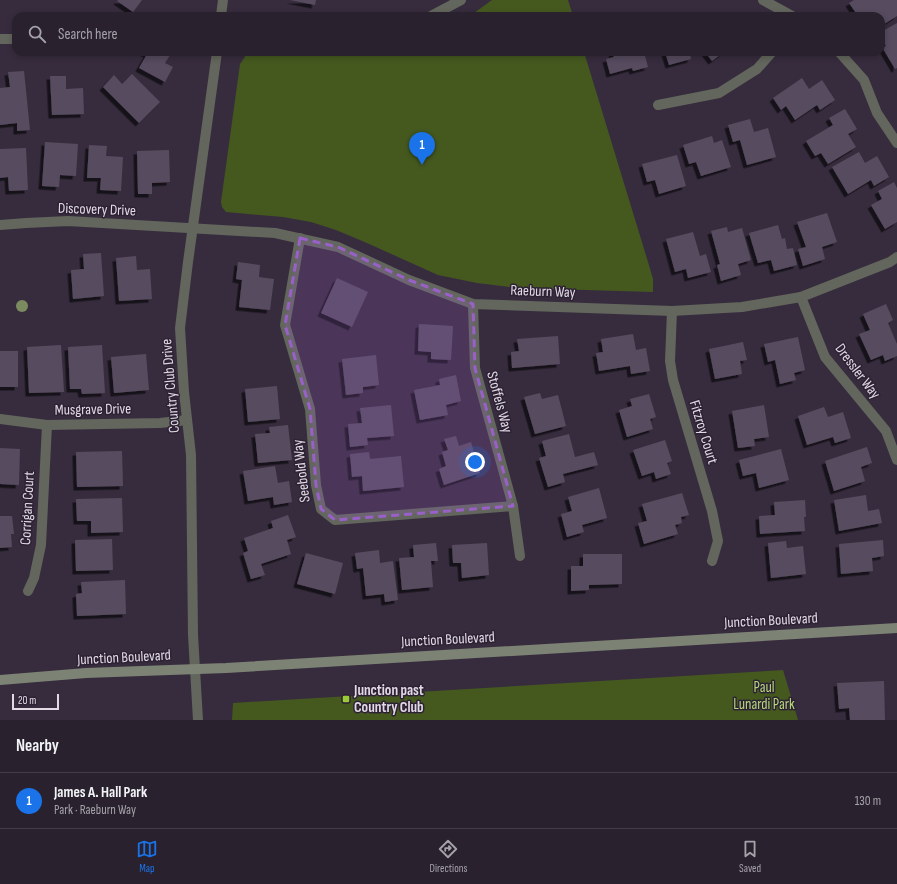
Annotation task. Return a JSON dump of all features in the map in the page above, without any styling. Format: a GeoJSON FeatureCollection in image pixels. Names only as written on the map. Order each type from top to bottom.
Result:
{"type":"FeatureCollection","features":[{"type":"Feature","properties":{"kind":"main road","name":"Junction Boulevard"},"geometry":{"type":"LineString","coordinates":[[0,680],[897,628]]}},
{"type":"Feature","properties":{"kind":"street"},"geometry":{"type":"LineString","coordinates":[[222,12],[223,0]]}},
{"type":"Feature","properties":{"kind":"street"},"geometry":{"type":"LineString","coordinates":[[438,12],[461,0]]}},
{"type":"Feature","properties":{"kind":"street"},"geometry":{"type":"LineString","coordinates":[[763,0],[785,12]]}},
{"type":"Feature","properties":{"kind":"street"},"geometry":{"type":"LineString","coordinates":[[0,39],[12,39]]}},
{"type":"Feature","properties":{"kind":"street","name":"Country Club Drive"},"geometry":{"type":"LineString","coordinates":[[198,720],[193,635],[191,455],[184,392],[180,328],[216,56]]}},
{"type":"Feature","properties":{"kind":"street"},"geometry":{"type":"LineString","coordinates":[[658,105],[719,94],[757,69],[768,56]]}},
{"type":"Feature","properties":{"kind":"street"},"geometry":{"type":"LineString","coordinates":[[843,56],[864,80],[877,113],[897,143]]}},
{"type":"Feature","properties":{"kind":"street","name":"Discovery Drive"},"geometry":{"type":"LineString","coordinates":[[0,225],[68,221],[193,229]]}},
{"type":"Feature","properties":{"kind":"street","name":"Raeburn Way"},"geometry":{"type":"LineString","coordinates":[[193,229],[275,233],[338,247],[409,280],[473,304],[672,311],[742,307],[801,297],[890,262],[897,257]]}},
{"type":"Feature","properties":{"kind":"street","name":"Seebold Way"},"geometry":{"type":"LineString","coordinates":[[300,238],[285,325],[310,409],[316,485],[321,509],[335,520],[513,506]]}},
{"type":"Feature","properties":{"kind":"street","name":"Dressler Way"},"geometry":{"type":"LineString","coordinates":[[801,297],[825,357],[886,431],[897,460]]}},
{"type":"Feature","properties":{"kind":"street","name":"Stoffels Way"},"geometry":{"type":"LineString","coordinates":[[473,304],[475,368],[513,506],[520,556]]}},
{"type":"Feature","properties":{"kind":"street","name":"Fitzroy Court"},"geometry":{"type":"LineString","coordinates":[[672,311],[670,361],[673,380],[712,511],[718,541],[712,561]]}},
{"type":"Feature","properties":{"kind":"street","name":"Musgrave Drive"},"geometry":{"type":"LineString","coordinates":[[0,419],[46,425],[160,423],[187,420]]}},
{"type":"Feature","properties":{"kind":"street","name":"Corrigan Court"},"geometry":{"type":"LineString","coordinates":[[28,591],[34,578],[41,545],[46,425]]}},
{"type":"Feature","properties":{"kind":"highlighted area"},"geometry":{"type":"Polygon","coordinates":[[[300,238],[338,247],[409,280],[473,304],[475,368],[513,506],[335,520],[328,515],[321,509],[316,485],[310,409],[285,325],[300,238]]]}},
{"type":"Feature","properties":{"kind":"green space"},"geometry":{"type":"Polygon","coordinates":[[[492,0],[568,0],[572,12],[476,12],[492,0]]]}},
{"type":"Feature","properties":{"kind":"green space"},"geometry":{"type":"Polygon","coordinates":[[[245,56],[585,56],[653,279],[653,292],[519,288],[477,283],[438,275],[336,230],[311,222],[283,217],[226,212],[222,207],[221,202],[240,64],[245,56]]]}},
{"type":"Feature","properties":{"kind":"green space","name":"Paul Lunardi Park"},"geometry":{"type":"Polygon","coordinates":[[[783,670],[798,720],[232,720],[233,703],[783,670]]]}},
{"type":"Feature","properties":{"kind":"building"},"geometry":{"type":"Polygon","coordinates":[[[142,0],[133,12],[117,1],[142,0]]]}},
{"type":"Feature","properties":{"kind":"building"},"geometry":{"type":"Polygon","coordinates":[[[290,0],[316,0],[315,5],[290,0]]]}},
{"type":"Feature","properties":{"kind":"building"},"geometry":{"type":"Polygon","coordinates":[[[854,0],[897,0],[897,16],[885,24],[885,12],[855,12],[849,3],[854,0]]]}},
{"type":"Feature","properties":{"kind":"building"},"geometry":{"type":"Polygon","coordinates":[[[897,23],[897,68],[895,69],[885,52],[885,30],[897,23]]]}},
{"type":"Feature","properties":{"kind":"building"},"geometry":{"type":"Polygon","coordinates":[[[146,56],[169,56],[165,63],[173,67],[165,82],[139,68],[146,56]]]}},
{"type":"Feature","properties":{"kind":"building"},"geometry":{"type":"Polygon","coordinates":[[[645,56],[648,67],[633,71],[632,68],[610,74],[606,59],[614,57],[645,56]]]}},
{"type":"Feature","properties":{"kind":"building"},"geometry":{"type":"Polygon","coordinates":[[[666,56],[691,56],[691,59],[669,65],[666,56]]]}},
{"type":"Feature","properties":{"kind":"building"},"geometry":{"type":"Polygon","coordinates":[[[708,56],[719,56],[712,61],[708,56]]]}},
{"type":"Feature","properties":{"kind":"building"},"geometry":{"type":"Polygon","coordinates":[[[24,71],[30,130],[17,131],[17,123],[0,125],[0,88],[10,87],[8,72],[24,71]]]}},
{"type":"Feature","properties":{"kind":"building"},"geometry":{"type":"Polygon","coordinates":[[[132,74],[160,102],[139,123],[103,87],[114,75],[122,84],[132,74]]]}},
{"type":"Feature","properties":{"kind":"building"},"geometry":{"type":"Polygon","coordinates":[[[50,76],[66,76],[66,89],[83,88],[84,114],[52,115],[50,76]]]}},
{"type":"Feature","properties":{"kind":"building"},"geometry":{"type":"Polygon","coordinates":[[[802,78],[809,89],[822,80],[835,100],[820,110],[817,105],[795,120],[786,106],[781,110],[773,98],[802,78]]]}},
{"type":"Feature","properties":{"kind":"building"},"geometry":{"type":"Polygon","coordinates":[[[845,109],[857,129],[848,134],[856,147],[828,164],[821,153],[815,156],[806,141],[833,125],[829,118],[845,109]]]}},
{"type":"Feature","properties":{"kind":"building"},"geometry":{"type":"Polygon","coordinates":[[[750,119],[754,132],[768,128],[776,157],[747,165],[740,140],[733,142],[728,125],[750,119]]]}},
{"type":"Feature","properties":{"kind":"building"},"geometry":{"type":"Polygon","coordinates":[[[712,136],[714,143],[722,140],[731,167],[701,176],[696,162],[689,164],[683,145],[712,136]]]}},
{"type":"Feature","properties":{"kind":"building"},"geometry":{"type":"Polygon","coordinates":[[[45,142],[78,144],[76,176],[60,175],[59,187],[42,186],[45,142]]]}},
{"type":"Feature","properties":{"kind":"building"},"geometry":{"type":"Polygon","coordinates":[[[89,145],[107,146],[106,156],[123,157],[121,191],[100,190],[101,178],[87,178],[89,145]]]}},
{"type":"Feature","properties":{"kind":"building"},"geometry":{"type":"Polygon","coordinates":[[[26,148],[28,190],[9,191],[8,177],[0,178],[0,149],[26,148]]]}},
{"type":"Feature","properties":{"kind":"building"},"geometry":{"type":"Polygon","coordinates":[[[169,150],[170,182],[152,183],[152,194],[138,194],[137,151],[169,150]]]}},
{"type":"Feature","properties":{"kind":"building"},"geometry":{"type":"Polygon","coordinates":[[[859,152],[865,163],[877,156],[889,177],[874,186],[871,180],[848,194],[832,167],[859,152]]]}},
{"type":"Feature","properties":{"kind":"building"},"geometry":{"type":"Polygon","coordinates":[[[677,155],[686,186],[659,194],[655,180],[647,182],[642,164],[677,155]]]}},
{"type":"Feature","properties":{"kind":"building"},"geometry":{"type":"Polygon","coordinates":[[[894,182],[897,188],[897,222],[885,229],[871,205],[882,199],[878,191],[894,182]]]}},
{"type":"Feature","properties":{"kind":"building"},"geometry":{"type":"Polygon","coordinates":[[[827,213],[837,242],[822,247],[825,259],[803,266],[798,249],[806,247],[797,222],[827,213]]]}},
{"type":"Feature","properties":{"kind":"building"},"geometry":{"type":"Polygon","coordinates":[[[778,225],[782,239],[785,238],[787,249],[793,248],[797,265],[774,271],[771,260],[758,263],[749,233],[778,225]]]}},
{"type":"Feature","properties":{"kind":"building"},"geometry":{"type":"Polygon","coordinates":[[[727,227],[728,232],[742,228],[751,260],[738,264],[741,275],[721,281],[717,265],[720,264],[711,231],[727,227]]]}},
{"type":"Feature","properties":{"kind":"building"},"geometry":{"type":"Polygon","coordinates":[[[693,232],[700,256],[706,254],[711,272],[688,278],[686,269],[675,272],[666,239],[693,232]]]}},
{"type":"Feature","properties":{"kind":"building"},"geometry":{"type":"Polygon","coordinates":[[[101,253],[104,296],[73,299],[71,270],[84,269],[83,254],[101,253]]]}},
{"type":"Feature","properties":{"kind":"building"},"geometry":{"type":"Polygon","coordinates":[[[136,256],[137,270],[150,269],[152,299],[119,301],[116,258],[136,256]]]}},
{"type":"Feature","properties":{"kind":"building"},"geometry":{"type":"Polygon","coordinates":[[[238,262],[260,265],[259,277],[274,279],[270,310],[239,307],[242,280],[236,279],[238,262]]]}},
{"type":"Feature","properties":{"kind":"building"},"geometry":{"type":"Polygon","coordinates":[[[337,278],[368,292],[352,327],[321,313],[337,278]]]}},
{"type":"Feature","properties":{"kind":"building"},"geometry":{"type":"Polygon","coordinates":[[[886,304],[893,320],[888,323],[897,344],[897,356],[885,361],[883,355],[871,360],[859,334],[870,330],[863,314],[886,304]]]}},
{"type":"Feature","properties":{"kind":"building"},"geometry":{"type":"Polygon","coordinates":[[[419,324],[453,326],[451,360],[431,359],[431,352],[418,351],[419,324]]]}},
{"type":"Feature","properties":{"kind":"building"},"geometry":{"type":"Polygon","coordinates":[[[633,334],[636,350],[646,348],[650,371],[631,374],[630,366],[599,371],[596,353],[603,352],[601,339],[633,334]]]}},
{"type":"Feature","properties":{"kind":"building"},"geometry":{"type":"Polygon","coordinates":[[[558,336],[560,364],[512,368],[511,352],[519,351],[517,339],[558,336]]]}},
{"type":"Feature","properties":{"kind":"building"},"geometry":{"type":"Polygon","coordinates":[[[798,337],[805,370],[794,373],[796,380],[780,384],[775,360],[768,362],[764,344],[798,337]]]}},
{"type":"Feature","properties":{"kind":"building"},"geometry":{"type":"Polygon","coordinates":[[[743,342],[747,360],[740,361],[742,374],[715,379],[709,349],[743,342]]]}},
{"type":"Feature","properties":{"kind":"building"},"geometry":{"type":"Polygon","coordinates":[[[61,345],[64,392],[29,393],[27,347],[61,345]]]}},
{"type":"Feature","properties":{"kind":"building"},"geometry":{"type":"Polygon","coordinates":[[[102,345],[105,393],[82,394],[81,389],[70,389],[68,347],[102,345]]]}},
{"type":"Feature","properties":{"kind":"building"},"geometry":{"type":"Polygon","coordinates":[[[0,351],[18,351],[18,387],[0,387],[0,351]]]}},
{"type":"Feature","properties":{"kind":"building"},"geometry":{"type":"Polygon","coordinates":[[[146,354],[149,390],[114,393],[111,357],[146,354]]]}},
{"type":"Feature","properties":{"kind":"building"},"geometry":{"type":"Polygon","coordinates":[[[376,355],[379,385],[363,387],[363,393],[346,395],[342,359],[376,355]]]}},
{"type":"Feature","properties":{"kind":"building"},"geometry":{"type":"Polygon","coordinates":[[[456,375],[461,401],[446,405],[448,415],[420,420],[414,390],[440,385],[439,379],[456,375]]]}},
{"type":"Feature","properties":{"kind":"building"},"geometry":{"type":"Polygon","coordinates":[[[277,386],[280,419],[248,422],[245,389],[277,386]]]}},
{"type":"Feature","properties":{"kind":"building"},"geometry":{"type":"Polygon","coordinates":[[[540,393],[542,399],[558,395],[566,426],[535,434],[524,397],[540,393]]]}},
{"type":"Feature","properties":{"kind":"building"},"geometry":{"type":"Polygon","coordinates":[[[649,394],[656,417],[650,419],[653,429],[627,437],[619,410],[632,406],[630,399],[649,394]]]}},
{"type":"Feature","properties":{"kind":"building"},"geometry":{"type":"Polygon","coordinates":[[[391,405],[394,436],[367,438],[368,445],[350,447],[348,424],[362,423],[360,408],[391,405]]]}},
{"type":"Feature","properties":{"kind":"building"},"geometry":{"type":"Polygon","coordinates":[[[764,405],[769,437],[754,439],[755,446],[738,448],[732,411],[764,405]]]}},
{"type":"Feature","properties":{"kind":"building"},"geometry":{"type":"Polygon","coordinates":[[[824,407],[828,417],[843,412],[851,438],[835,443],[833,437],[807,445],[798,416],[824,407]]]}},
{"type":"Feature","properties":{"kind":"building"},"geometry":{"type":"Polygon","coordinates":[[[288,425],[292,460],[258,463],[255,434],[270,433],[269,427],[288,425]]]}},
{"type":"Feature","properties":{"kind":"building"},"geometry":{"type":"Polygon","coordinates":[[[569,434],[575,457],[594,452],[598,465],[563,474],[565,482],[548,487],[539,458],[546,456],[542,441],[569,434]]]}},
{"type":"Feature","properties":{"kind":"building"},"geometry":{"type":"Polygon","coordinates":[[[456,436],[459,446],[471,442],[480,473],[444,485],[439,469],[446,466],[442,452],[448,450],[444,439],[456,436]]]}},
{"type":"Feature","properties":{"kind":"building"},"geometry":{"type":"Polygon","coordinates":[[[665,440],[672,461],[667,463],[671,474],[656,479],[654,472],[642,476],[633,450],[665,440]]]}},
{"type":"Feature","properties":{"kind":"building"},"geometry":{"type":"Polygon","coordinates":[[[867,447],[872,463],[861,467],[865,481],[834,491],[825,461],[867,447]]]}},
{"type":"Feature","properties":{"kind":"building"},"geometry":{"type":"Polygon","coordinates":[[[0,448],[20,449],[19,485],[0,484],[0,448]]]}},
{"type":"Feature","properties":{"kind":"building"},"geometry":{"type":"Polygon","coordinates":[[[781,449],[789,480],[759,488],[756,473],[743,476],[739,460],[781,449]]]}},
{"type":"Feature","properties":{"kind":"building"},"geometry":{"type":"Polygon","coordinates":[[[122,451],[123,486],[77,487],[76,452],[122,451]]]}},
{"type":"Feature","properties":{"kind":"building"},"geometry":{"type":"Polygon","coordinates":[[[369,452],[370,459],[401,456],[404,487],[363,491],[362,476],[352,477],[350,454],[369,452]]]}},
{"type":"Feature","properties":{"kind":"building"},"geometry":{"type":"Polygon","coordinates":[[[275,466],[278,483],[289,481],[292,502],[274,505],[273,497],[248,501],[243,471],[275,466]]]}},
{"type":"Feature","properties":{"kind":"building"},"geometry":{"type":"Polygon","coordinates":[[[599,488],[607,518],[582,525],[584,532],[567,537],[561,514],[572,511],[568,497],[599,488]]]}},
{"type":"Feature","properties":{"kind":"building"},"geometry":{"type":"Polygon","coordinates":[[[682,493],[689,515],[681,517],[682,523],[675,525],[678,534],[644,544],[638,523],[647,521],[642,504],[682,493]]]}},
{"type":"Feature","properties":{"kind":"building"},"geometry":{"type":"Polygon","coordinates":[[[866,495],[868,511],[879,509],[882,523],[839,531],[834,500],[866,495]]]}},
{"type":"Feature","properties":{"kind":"building"},"geometry":{"type":"Polygon","coordinates":[[[122,498],[123,532],[91,533],[91,521],[77,521],[76,499],[122,498]]]}},
{"type":"Feature","properties":{"kind":"building"},"geometry":{"type":"Polygon","coordinates":[[[805,500],[805,531],[760,534],[759,516],[775,515],[774,502],[805,500]]]}},
{"type":"Feature","properties":{"kind":"building"},"geometry":{"type":"Polygon","coordinates":[[[288,515],[296,537],[287,540],[291,554],[261,564],[265,575],[251,579],[243,553],[248,551],[244,538],[273,528],[271,521],[288,515]]]}},
{"type":"Feature","properties":{"kind":"building"},"geometry":{"type":"Polygon","coordinates":[[[0,516],[12,516],[14,534],[11,534],[12,547],[0,548],[0,516]]]}},
{"type":"Feature","properties":{"kind":"building"},"geometry":{"type":"Polygon","coordinates":[[[112,539],[113,570],[76,571],[75,540],[112,539]]]}},
{"type":"Feature","properties":{"kind":"building"},"geometry":{"type":"Polygon","coordinates":[[[883,540],[884,556],[872,558],[873,571],[841,574],[839,544],[883,540]]]}},
{"type":"Feature","properties":{"kind":"building"},"geometry":{"type":"Polygon","coordinates":[[[786,541],[787,548],[803,546],[806,574],[771,578],[768,543],[786,541]]]}},
{"type":"Feature","properties":{"kind":"building"},"geometry":{"type":"Polygon","coordinates":[[[436,543],[438,561],[431,561],[433,587],[402,590],[399,558],[414,557],[413,545],[436,543]]]}},
{"type":"Feature","properties":{"kind":"building"},"geometry":{"type":"Polygon","coordinates":[[[487,543],[489,575],[462,578],[461,563],[453,563],[452,545],[487,543]]]}},
{"type":"Feature","properties":{"kind":"building"},"geometry":{"type":"Polygon","coordinates":[[[379,550],[380,563],[393,561],[398,600],[385,602],[384,594],[366,596],[363,568],[357,569],[355,553],[379,550]]]}},
{"type":"Feature","properties":{"kind":"building"},"geometry":{"type":"Polygon","coordinates":[[[306,553],[343,563],[335,594],[297,584],[306,553]]]}},
{"type":"Feature","properties":{"kind":"building"},"geometry":{"type":"Polygon","coordinates":[[[583,554],[622,554],[622,584],[589,585],[589,590],[571,591],[571,566],[583,566],[583,554]]]}},
{"type":"Feature","properties":{"kind":"building"},"geometry":{"type":"Polygon","coordinates":[[[125,580],[126,614],[77,616],[76,594],[82,593],[81,582],[125,580]]]}},
{"type":"Feature","properties":{"kind":"building"},"geometry":{"type":"Polygon","coordinates":[[[884,681],[885,720],[850,720],[849,708],[839,709],[837,683],[884,681]]]}},
{"type":"Feature","properties":{"kind":"place","name":"James A. Hall Park"},"geometry":{"type":"Point","coordinates":[422,165]}},
{"type":"Feature","properties":{"kind":"place","name":"Junction past Country Club"},"geometry":{"type":"Point","coordinates":[346,699]}}]}
